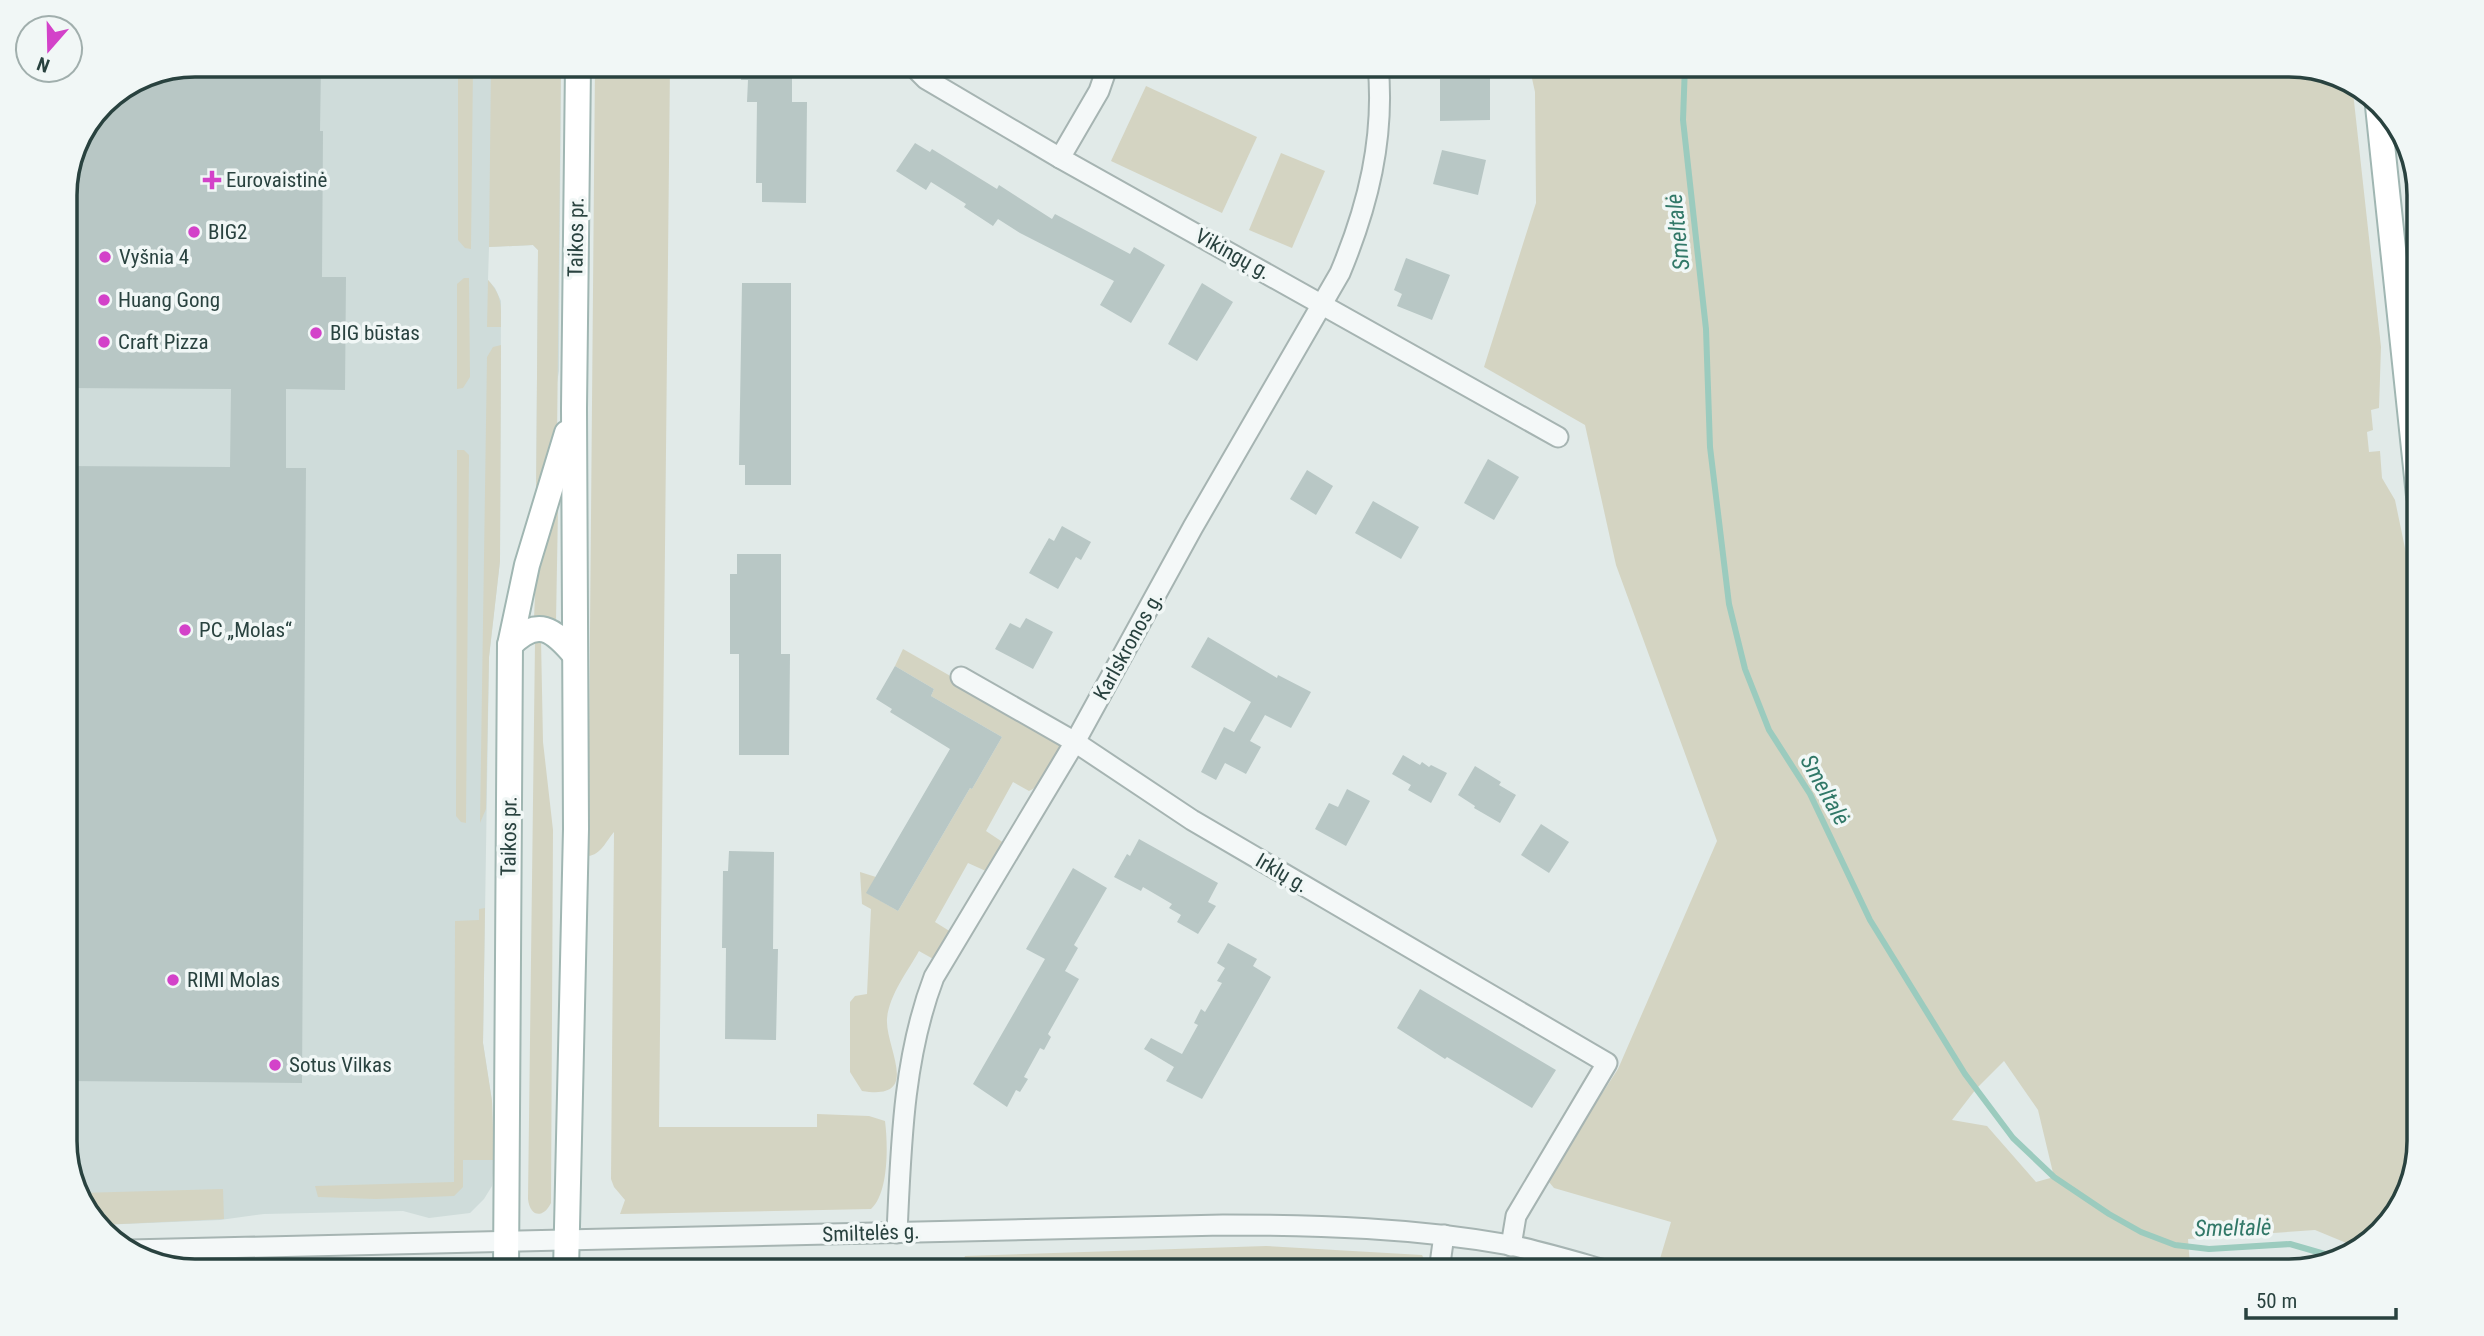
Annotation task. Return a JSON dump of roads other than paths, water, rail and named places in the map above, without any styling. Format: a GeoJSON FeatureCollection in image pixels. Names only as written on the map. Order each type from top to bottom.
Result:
{"type":"FeatureCollection","features":[{"type":"Feature","properties":{"kind":"main road","name":"Taikos pr."},"geometry":{"type":"LineString","coordinates":[[566,1259],[576,829],[574,408],[578,77]]}},
{"type":"Feature","properties":{"kind":"main road"},"geometry":{"type":"LineString","coordinates":[[2380,119],[2407,339]]}},
{"type":"Feature","properties":{"kind":"main road","name":"Taikos pr."},"geometry":{"type":"LineString","coordinates":[[506,1259],[510,645],[527,565],[574,408]]}},
{"type":"Feature","properties":{"kind":"main road"},"geometry":{"type":"LineString","coordinates":[[510,645],[530,629],[541,628],[558,635],[575,655]]}},
{"type":"Feature","properties":{"kind":"street","name":"Vikingų g."},"geometry":{"type":"LineString","coordinates":[[924,77],[1060,158],[1558,438]]}},
{"type":"Feature","properties":{"kind":"street"},"geometry":{"type":"LineString","coordinates":[[1060,158],[1100,90],[1104,77]]}},
{"type":"Feature","properties":{"kind":"street","name":"Karlskronos g."},"geometry":{"type":"LineString","coordinates":[[897,1233],[907,1074],[922,1008],[934,977],[1074,742],[1193,527],[1323,304],[1349,251],[1368,195],[1378,145],[1379,77]]}},
{"type":"Feature","properties":{"kind":"street","name":"Irklų g."},"geometry":{"type":"LineString","coordinates":[[961,677],[1074,742],[1192,820],[1607,1063],[1517,1216],[1511,1245]]}},
{"type":"Feature","properties":{"kind":"street","name":"Smiltelės g."},"geometry":{"type":"LineString","coordinates":[[149,1250],[1310,1225],[1380,1228],[1444,1236],[1511,1245],[1563,1259]]}},
{"type":"Feature","properties":{"kind":"street"},"geometry":{"type":"LineString","coordinates":[[1441,1259],[1444,1236]]}},
{"type":"Feature","properties":{"kind":"waterway","name":"Smeltalė"},"geometry":{"type":"LineString","coordinates":[[1685,77],[1683,120],[1706,329],[1710,447],[1729,604],[1745,669],[1769,730],[1810,794],[1870,920],[1965,1074],[2013,1138],[2054,1177],[2141,1232],[2175,1245],[2209,1249],[2290,1244],[2323,1254]]}},
{"type":"Feature","properties":{"kind":"place","name":"Eurovaistinė"},"geometry":{"type":"Point","coordinates":[212,180]}},
{"type":"Feature","properties":{"kind":"place","name":"BIG2"},"geometry":{"type":"Point","coordinates":[194,232]}},
{"type":"Feature","properties":{"kind":"place","name":"Vyšnia 4"},"geometry":{"type":"Point","coordinates":[105,257]}},
{"type":"Feature","properties":{"kind":"place","name":"Huang Gong"},"geometry":{"type":"Point","coordinates":[104,300]}},
{"type":"Feature","properties":{"kind":"place","name":"BIG būstas"},"geometry":{"type":"Point","coordinates":[316,333]}},
{"type":"Feature","properties":{"kind":"place","name":"Craft Pizza"},"geometry":{"type":"Point","coordinates":[104,342]}},
{"type":"Feature","properties":{"kind":"place","name":"PC „Molas“"},"geometry":{"type":"Point","coordinates":[185,630]}},
{"type":"Feature","properties":{"kind":"place","name":"RIMI Molas"},"geometry":{"type":"Point","coordinates":[173,980]}},
{"type":"Feature","properties":{"kind":"place","name":"Sotus Vilkas"},"geometry":{"type":"Point","coordinates":[275,1065]}}]}
